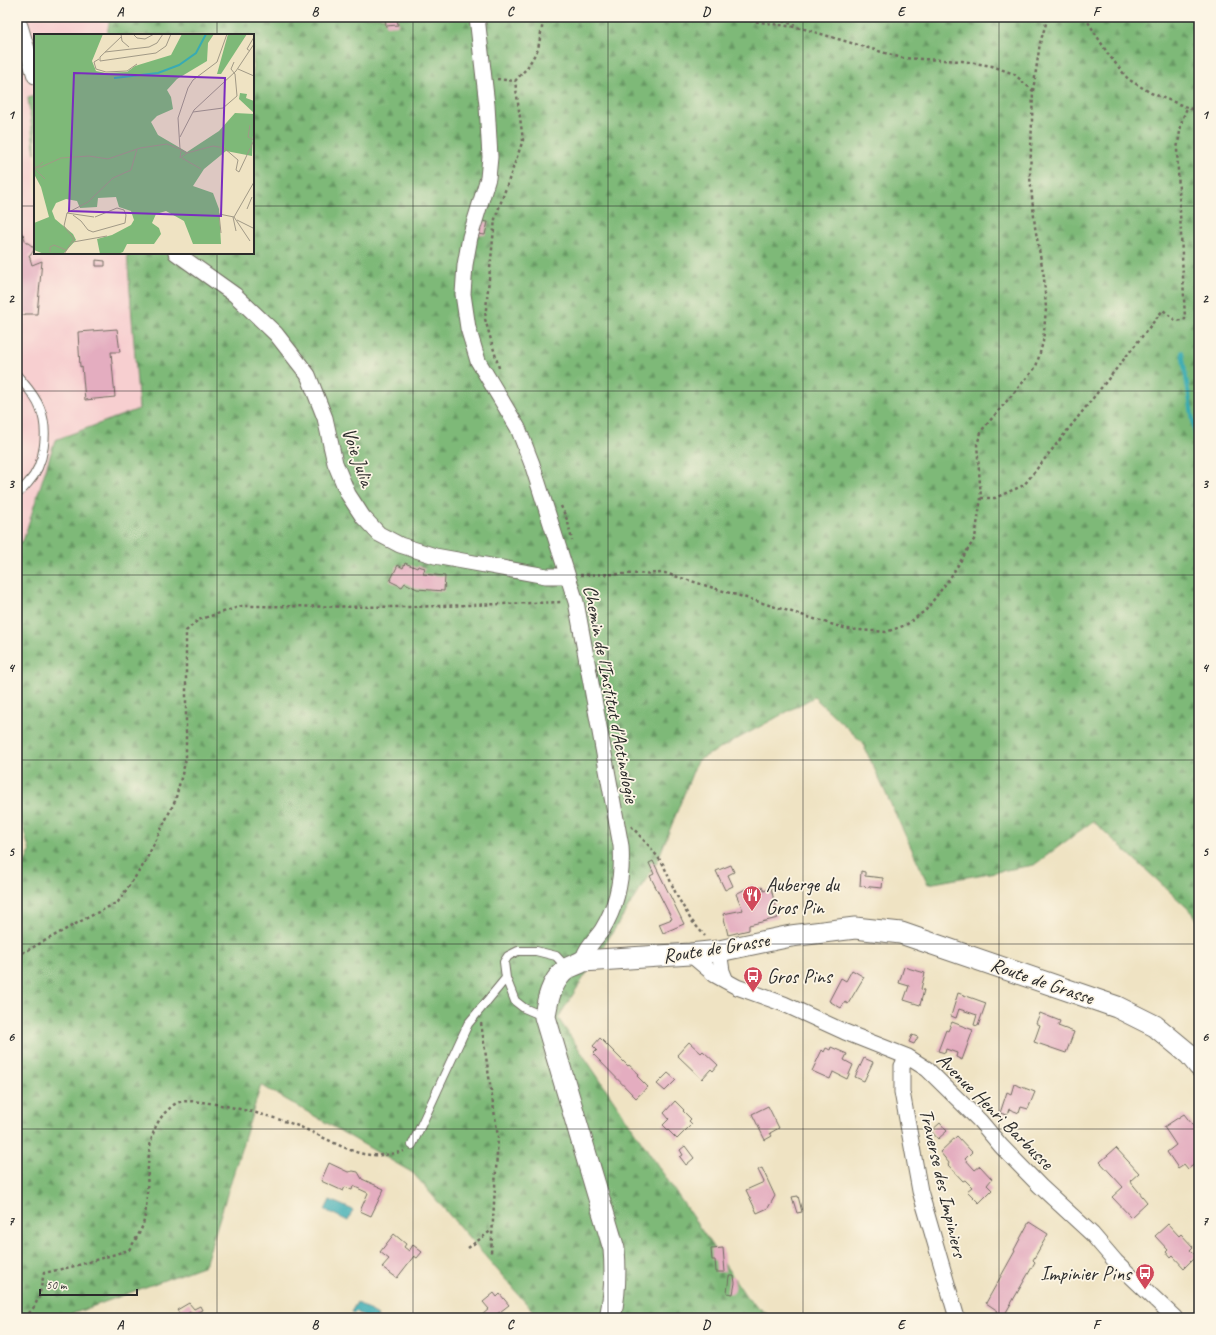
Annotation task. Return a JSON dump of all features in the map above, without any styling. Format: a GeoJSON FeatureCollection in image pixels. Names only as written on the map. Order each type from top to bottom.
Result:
{"type":"FeatureCollection","features":[{"type":"Feature","properties":{"kind":"main road","name":"Route de Grasse"},"geometry":{"type":"LineString","coordinates":[[576,965],[598,960],[719,951],[791,936],[855,928],[901,933],[1117,1007],[1155,1026],[1190,1054],[1199,1066]]}},
{"type":"Feature","properties":{"kind":"main road"},"geometry":{"type":"LineString","coordinates":[[576,965],[560,976],[551,991],[545,1017],[614,1249],[616,1272],[614,1299],[610,1318]]}},
{"type":"Feature","properties":{"kind":"street","name":"Chemin de l'Institut d'Actinologie"},"geometry":{"type":"LineString","coordinates":[[477,17],[487,105],[490,157],[488,178],[470,237],[465,265],[463,294],[468,328],[478,361],[518,428],[575,573],[576,602],[621,846],[622,864],[620,882],[613,909],[602,929],[576,965]]}},
{"type":"Feature","properties":{"kind":"street"},"geometry":{"type":"LineString","coordinates":[[17,22],[20,26],[34,73]]}},
{"type":"Feature","properties":{"kind":"street","name":"Voie Julia"},"geometry":{"type":"LineString","coordinates":[[177,254],[235,295],[276,334],[308,375],[325,418],[335,463],[348,494],[363,517],[379,534],[400,545],[435,556],[546,576],[575,573]]}},
{"type":"Feature","properties":{"kind":"street"},"geometry":{"type":"LineString","coordinates":[[719,951],[722,971],[726,981]]}},
{"type":"Feature","properties":{"kind":"street","name":"Avenue Henri Barbusse"},"geometry":{"type":"LineString","coordinates":[[690,954],[715,975],[736,987],[784,1004],[845,1032],[908,1057],[927,1069],[1040,1186],[1092,1234],[1116,1262],[1175,1318]]}},
{"type":"Feature","properties":{"kind":"street","name":"Traverse des Impiniers"},"geometry":{"type":"LineString","coordinates":[[908,1057],[902,1066],[902,1092],[920,1191],[957,1318]]}},
{"type":"Feature","properties":{"kind":"lane"},"geometry":{"type":"LineString","coordinates":[[17,375],[40,407],[45,423],[40,462],[29,483],[17,494]]}},
{"type":"Feature","properties":{"kind":"lane"},"geometry":{"type":"LineString","coordinates":[[545,1017],[524,1008],[515,1001],[506,978],[504,962],[508,956],[518,951],[536,951],[556,956],[576,965]]}},
{"type":"Feature","properties":{"kind":"lane"},"geometry":{"type":"LineString","coordinates":[[412,1145],[468,1024],[506,978]]}},
{"type":"Feature","properties":{"kind":"path"},"geometry":{"type":"LineString","coordinates":[[515,81],[527,68],[538,49],[544,17]]}},
{"type":"Feature","properties":{"kind":"path"},"geometry":{"type":"LineString","coordinates":[[725,17],[801,28]]}},
{"type":"Feature","properties":{"kind":"path"},"geometry":{"type":"LineString","coordinates":[[771,17],[801,28],[902,58],[962,61],[992,66],[1014,74],[1033,91]]}},
{"type":"Feature","properties":{"kind":"path"},"geometry":{"type":"LineString","coordinates":[[575,573],[665,573],[847,630],[886,632],[906,625],[926,610],[950,578],[975,538],[981,498],[977,444],[982,430],[1036,367],[1043,342],[1046,309],[1044,278],[1035,227],[1030,177],[1033,91],[1040,43],[1048,17]]}},
{"type":"Feature","properties":{"kind":"path"},"geometry":{"type":"LineString","coordinates":[[1086,17],[1108,54],[1128,79],[1151,93],[1199,112]]}},
{"type":"Feature","properties":{"kind":"path"},"geometry":{"type":"LineString","coordinates":[[484,76],[515,81]]}},
{"type":"Feature","properties":{"kind":"path"},"geometry":{"type":"LineString","coordinates":[[501,374],[485,319],[495,219],[524,140],[515,81]]}},
{"type":"Feature","properties":{"kind":"path"},"geometry":{"type":"LineString","coordinates":[[981,498],[996,498],[1024,485],[1163,310],[1176,321],[1185,319],[1177,149],[1182,120],[1187,108]]}},
{"type":"Feature","properties":{"kind":"path"},"geometry":{"type":"LineString","coordinates":[[560,502],[568,522],[573,545]]}},
{"type":"Feature","properties":{"kind":"path"},"geometry":{"type":"LineString","coordinates":[[17,956],[118,902],[144,864],[175,801],[186,759],[186,631],[198,620],[242,606],[409,607],[576,602]]}},
{"type":"Feature","properties":{"kind":"path"},"geometry":{"type":"LineString","coordinates":[[615,813],[650,847],[663,864],[677,896],[691,920],[719,951]]}},
{"type":"Feature","properties":{"kind":"path"},"geometry":{"type":"LineString","coordinates":[[479,1010],[498,1137],[491,1253]]}},
{"type":"Feature","properties":{"kind":"path"},"geometry":{"type":"LineString","coordinates":[[25,1318],[34,1307],[39,1297],[44,1273],[75,1266],[129,1250],[139,1233],[144,1220],[150,1140],[158,1123],[169,1108],[180,1102],[200,1102],[288,1122],[359,1153],[373,1155],[395,1154],[406,1151],[412,1145]]}},
{"type":"Feature","properties":{"kind":"path"},"geometry":{"type":"LineString","coordinates":[[468,1248],[492,1230]]}},
{"type":"Feature","properties":{"kind":"shaded area"},"geometry":{"type":"Polygon","coordinates":[[[17,17],[110,17],[107,34],[34,34],[34,96],[28,98],[34,146],[34,254],[127,254],[140,410],[55,440],[23,541],[17,544],[17,17]]]}},
{"type":"Feature","properties":{"kind":"green space"},"geometry":{"type":"Polygon","coordinates":[[[110,17],[1199,17],[1199,923],[1193,913],[1093,821],[1034,865],[928,884],[862,742],[814,697],[697,761],[657,862],[558,1018],[748,1299],[772,1318],[539,1318],[413,1173],[261,1085],[205,1265],[64,1317],[17,1318],[17,878],[30,852],[17,807],[17,544],[23,541],[55,440],[139,409],[127,254],[254,254],[254,34],[107,34],[110,17]]]}},
{"type":"Feature","properties":{"kind":"green space"},"geometry":{"type":"Polygon","coordinates":[[[34,96],[34,146],[28,98],[34,96]]]}},
{"type":"Feature","properties":{"kind":"water"},"geometry":{"type":"Polygon","coordinates":[[[330,1200],[353,1210],[348,1221],[325,1210],[330,1200]]]}},
{"type":"Feature","properties":{"kind":"water"},"geometry":{"type":"Polygon","coordinates":[[[357,1302],[378,1316],[377,1318],[365,1318],[356,1311],[354,1314],[351,1312],[357,1302]]]}},
{"type":"Feature","properties":{"kind":"building"},"geometry":{"type":"Polygon","coordinates":[[[385,17],[397,17],[398,25],[386,26],[385,17]]]}},
{"type":"Feature","properties":{"kind":"building"},"geometry":{"type":"Polygon","coordinates":[[[482,221],[488,222],[485,235],[478,234],[482,221]]]}},
{"type":"Feature","properties":{"kind":"building"},"geometry":{"type":"Polygon","coordinates":[[[23,234],[26,243],[34,249],[31,255],[29,255],[32,265],[42,261],[37,314],[20,315],[20,310],[17,310],[17,235],[23,234]]]}},
{"type":"Feature","properties":{"kind":"building"},"geometry":{"type":"Polygon","coordinates":[[[96,260],[105,261],[105,266],[96,266],[96,260]]]}},
{"type":"Feature","properties":{"kind":"building"},"geometry":{"type":"Polygon","coordinates":[[[117,329],[120,352],[111,352],[115,397],[85,400],[82,366],[80,367],[78,332],[117,329]]]}},
{"type":"Feature","properties":{"kind":"building"},"geometry":{"type":"Polygon","coordinates":[[[405,563],[417,568],[418,566],[425,568],[423,574],[445,576],[444,591],[417,589],[405,583],[402,587],[390,581],[398,565],[403,568],[405,563]]]}},
{"type":"Feature","properties":{"kind":"building"},"geometry":{"type":"Polygon","coordinates":[[[653,861],[684,924],[663,933],[659,924],[672,919],[650,876],[654,874],[649,863],[653,861]]]}},
{"type":"Feature","properties":{"kind":"building"},"geometry":{"type":"Polygon","coordinates":[[[731,865],[734,872],[728,875],[733,886],[725,890],[716,871],[731,865]]]}},
{"type":"Feature","properties":{"kind":"building"},"geometry":{"type":"Polygon","coordinates":[[[861,871],[865,872],[865,876],[883,878],[882,888],[860,886],[861,871]]]}},
{"type":"Feature","properties":{"kind":"building","name":"Auberge du Gros Pin"},"geometry":{"type":"Polygon","coordinates":[[[753,885],[754,890],[762,887],[764,891],[771,888],[778,918],[749,925],[749,930],[728,935],[723,914],[743,910],[736,894],[753,885]]]}},
{"type":"Feature","properties":{"kind":"building"},"geometry":{"type":"Polygon","coordinates":[[[904,967],[925,973],[921,989],[924,990],[920,1005],[904,1000],[909,986],[899,983],[904,967]]]}},
{"type":"Feature","properties":{"kind":"building"},"geometry":{"type":"Polygon","coordinates":[[[852,970],[864,977],[848,1004],[845,1002],[841,1008],[829,1001],[841,978],[846,981],[852,970]]]}},
{"type":"Feature","properties":{"kind":"building"},"geometry":{"type":"Polygon","coordinates":[[[958,993],[986,1003],[978,1026],[974,1025],[977,1015],[959,1009],[956,1018],[951,1016],[958,993]]]}},
{"type":"Feature","properties":{"kind":"building"},"geometry":{"type":"Polygon","coordinates":[[[1040,1013],[1060,1021],[1058,1026],[1074,1032],[1066,1053],[1034,1042],[1040,1025],[1036,1023],[1040,1013]]]}},
{"type":"Feature","properties":{"kind":"building"},"geometry":{"type":"Polygon","coordinates":[[[952,1022],[973,1030],[962,1060],[956,1057],[957,1053],[946,1049],[945,1053],[938,1051],[946,1030],[948,1031],[952,1022]]]}},
{"type":"Feature","properties":{"kind":"building"},"geometry":{"type":"Polygon","coordinates":[[[912,1035],[918,1037],[914,1044],[909,1042],[912,1035]]]}},
{"type":"Feature","properties":{"kind":"building"},"geometry":{"type":"Polygon","coordinates":[[[600,1038],[628,1066],[629,1065],[639,1074],[637,1076],[648,1087],[636,1098],[593,1054],[597,1050],[593,1046],[600,1038]]]}},
{"type":"Feature","properties":{"kind":"building"},"geometry":{"type":"Polygon","coordinates":[[[689,1042],[701,1053],[703,1051],[718,1065],[713,1071],[711,1069],[702,1079],[677,1055],[689,1042]]]}},
{"type":"Feature","properties":{"kind":"building"},"geometry":{"type":"Polygon","coordinates":[[[831,1047],[847,1054],[844,1060],[853,1065],[847,1079],[833,1072],[830,1079],[812,1071],[822,1050],[824,1052],[826,1048],[830,1050],[831,1047]]]}},
{"type":"Feature","properties":{"kind":"building"},"geometry":{"type":"Polygon","coordinates":[[[864,1058],[873,1062],[864,1081],[855,1077],[864,1058]]]}},
{"type":"Feature","properties":{"kind":"building"},"geometry":{"type":"Polygon","coordinates":[[[668,1073],[676,1080],[665,1091],[657,1084],[668,1073]]]}},
{"type":"Feature","properties":{"kind":"building"},"geometry":{"type":"Polygon","coordinates":[[[1014,1084],[1035,1092],[1028,1109],[1021,1107],[1019,1113],[1009,1109],[1007,1115],[1000,1113],[1007,1092],[1011,1094],[1014,1084]]]}},
{"type":"Feature","properties":{"kind":"building"},"geometry":{"type":"Polygon","coordinates":[[[675,1101],[691,1119],[689,1121],[692,1124],[677,1139],[663,1125],[669,1119],[664,1113],[675,1101]]]}},
{"type":"Feature","properties":{"kind":"building"},"geometry":{"type":"Polygon","coordinates":[[[768,1106],[779,1128],[770,1133],[772,1136],[765,1140],[752,1114],[768,1106]]]}},
{"type":"Feature","properties":{"kind":"building"},"geometry":{"type":"Polygon","coordinates":[[[1184,1114],[1199,1133],[1199,1139],[1196,1142],[1195,1150],[1199,1156],[1199,1161],[1188,1169],[1184,1164],[1178,1168],[1167,1152],[1176,1145],[1164,1127],[1184,1114]]]}},
{"type":"Feature","properties":{"kind":"building"},"geometry":{"type":"Polygon","coordinates":[[[940,1123],[947,1131],[938,1139],[931,1131],[940,1123]]]}},
{"type":"Feature","properties":{"kind":"building"},"geometry":{"type":"Polygon","coordinates":[[[957,1136],[972,1152],[965,1159],[975,1170],[980,1166],[992,1179],[987,1185],[992,1190],[979,1203],[967,1191],[972,1187],[965,1180],[963,1181],[948,1165],[949,1163],[940,1152],[957,1136]]]}},
{"type":"Feature","properties":{"kind":"building"},"geometry":{"type":"Polygon","coordinates":[[[685,1146],[694,1158],[686,1165],[680,1157],[683,1155],[680,1150],[685,1146]]]}},
{"type":"Feature","properties":{"kind":"building"},"geometry":{"type":"Polygon","coordinates":[[[1116,1148],[1139,1173],[1130,1181],[1147,1202],[1131,1217],[1112,1197],[1123,1187],[1100,1162],[1116,1148]]]}},
{"type":"Feature","properties":{"kind":"building"},"geometry":{"type":"Polygon","coordinates":[[[329,1163],[348,1172],[358,1172],[362,1179],[384,1189],[371,1216],[360,1211],[368,1193],[353,1186],[352,1190],[345,1187],[343,1191],[321,1181],[329,1163]]]}},
{"type":"Feature","properties":{"kind":"building"},"geometry":{"type":"Polygon","coordinates":[[[762,1168],[775,1196],[768,1208],[757,1213],[746,1190],[764,1182],[758,1170],[762,1168]]]}},
{"type":"Feature","properties":{"kind":"building"},"geometry":{"type":"Polygon","coordinates":[[[798,1196],[802,1212],[797,1213],[792,1197],[798,1196]]]}},
{"type":"Feature","properties":{"kind":"building"},"geometry":{"type":"Polygon","coordinates":[[[1029,1222],[1048,1234],[1033,1260],[1035,1262],[1005,1314],[1012,1318],[994,1318],[998,1311],[986,1303],[1015,1251],[1014,1250],[1029,1222]]]}},
{"type":"Feature","properties":{"kind":"building"},"geometry":{"type":"Polygon","coordinates":[[[1168,1224],[1179,1236],[1181,1234],[1193,1247],[1190,1250],[1196,1256],[1184,1268],[1173,1256],[1171,1258],[1166,1252],[1168,1250],[1155,1236],[1168,1224]]]}},
{"type":"Feature","properties":{"kind":"building"},"geometry":{"type":"Polygon","coordinates":[[[394,1234],[406,1244],[404,1247],[409,1251],[413,1245],[422,1252],[417,1258],[414,1256],[397,1278],[382,1267],[389,1259],[380,1252],[394,1234]]]}},
{"type":"Feature","properties":{"kind":"building"},"geometry":{"type":"Polygon","coordinates":[[[723,1248],[725,1272],[716,1272],[715,1260],[712,1260],[711,1249],[723,1248]]]}},
{"type":"Feature","properties":{"kind":"building"},"geometry":{"type":"Polygon","coordinates":[[[729,1276],[734,1276],[735,1283],[733,1294],[727,1293],[729,1276]]]}},
{"type":"Feature","properties":{"kind":"building"},"geometry":{"type":"Polygon","coordinates":[[[494,1293],[497,1297],[500,1294],[509,1305],[492,1318],[485,1318],[482,1315],[489,1309],[483,1302],[494,1293]]]}},
{"type":"Feature","properties":{"kind":"building"},"geometry":{"type":"Polygon","coordinates":[[[189,1303],[194,1309],[200,1306],[202,1310],[196,1313],[190,1312],[182,1318],[177,1310],[189,1303]]]}},
{"type":"Feature","properties":{"kind":"waterway"},"geometry":{"type":"LineString","coordinates":[[1182,352],[1199,459]]}},
{"type":"Feature","properties":{"kind":"place","name":"Auberge du Gros Pin"},"geometry":{"type":"Point","coordinates":[752,912]}},
{"type":"Feature","properties":{"kind":"place","name":"Gros Pins"},"geometry":{"type":"Point","coordinates":[753,993]}},
{"type":"Feature","properties":{"kind":"place","name":"Impinier Pins"},"geometry":{"type":"Point","coordinates":[1145,1290]}}]}
